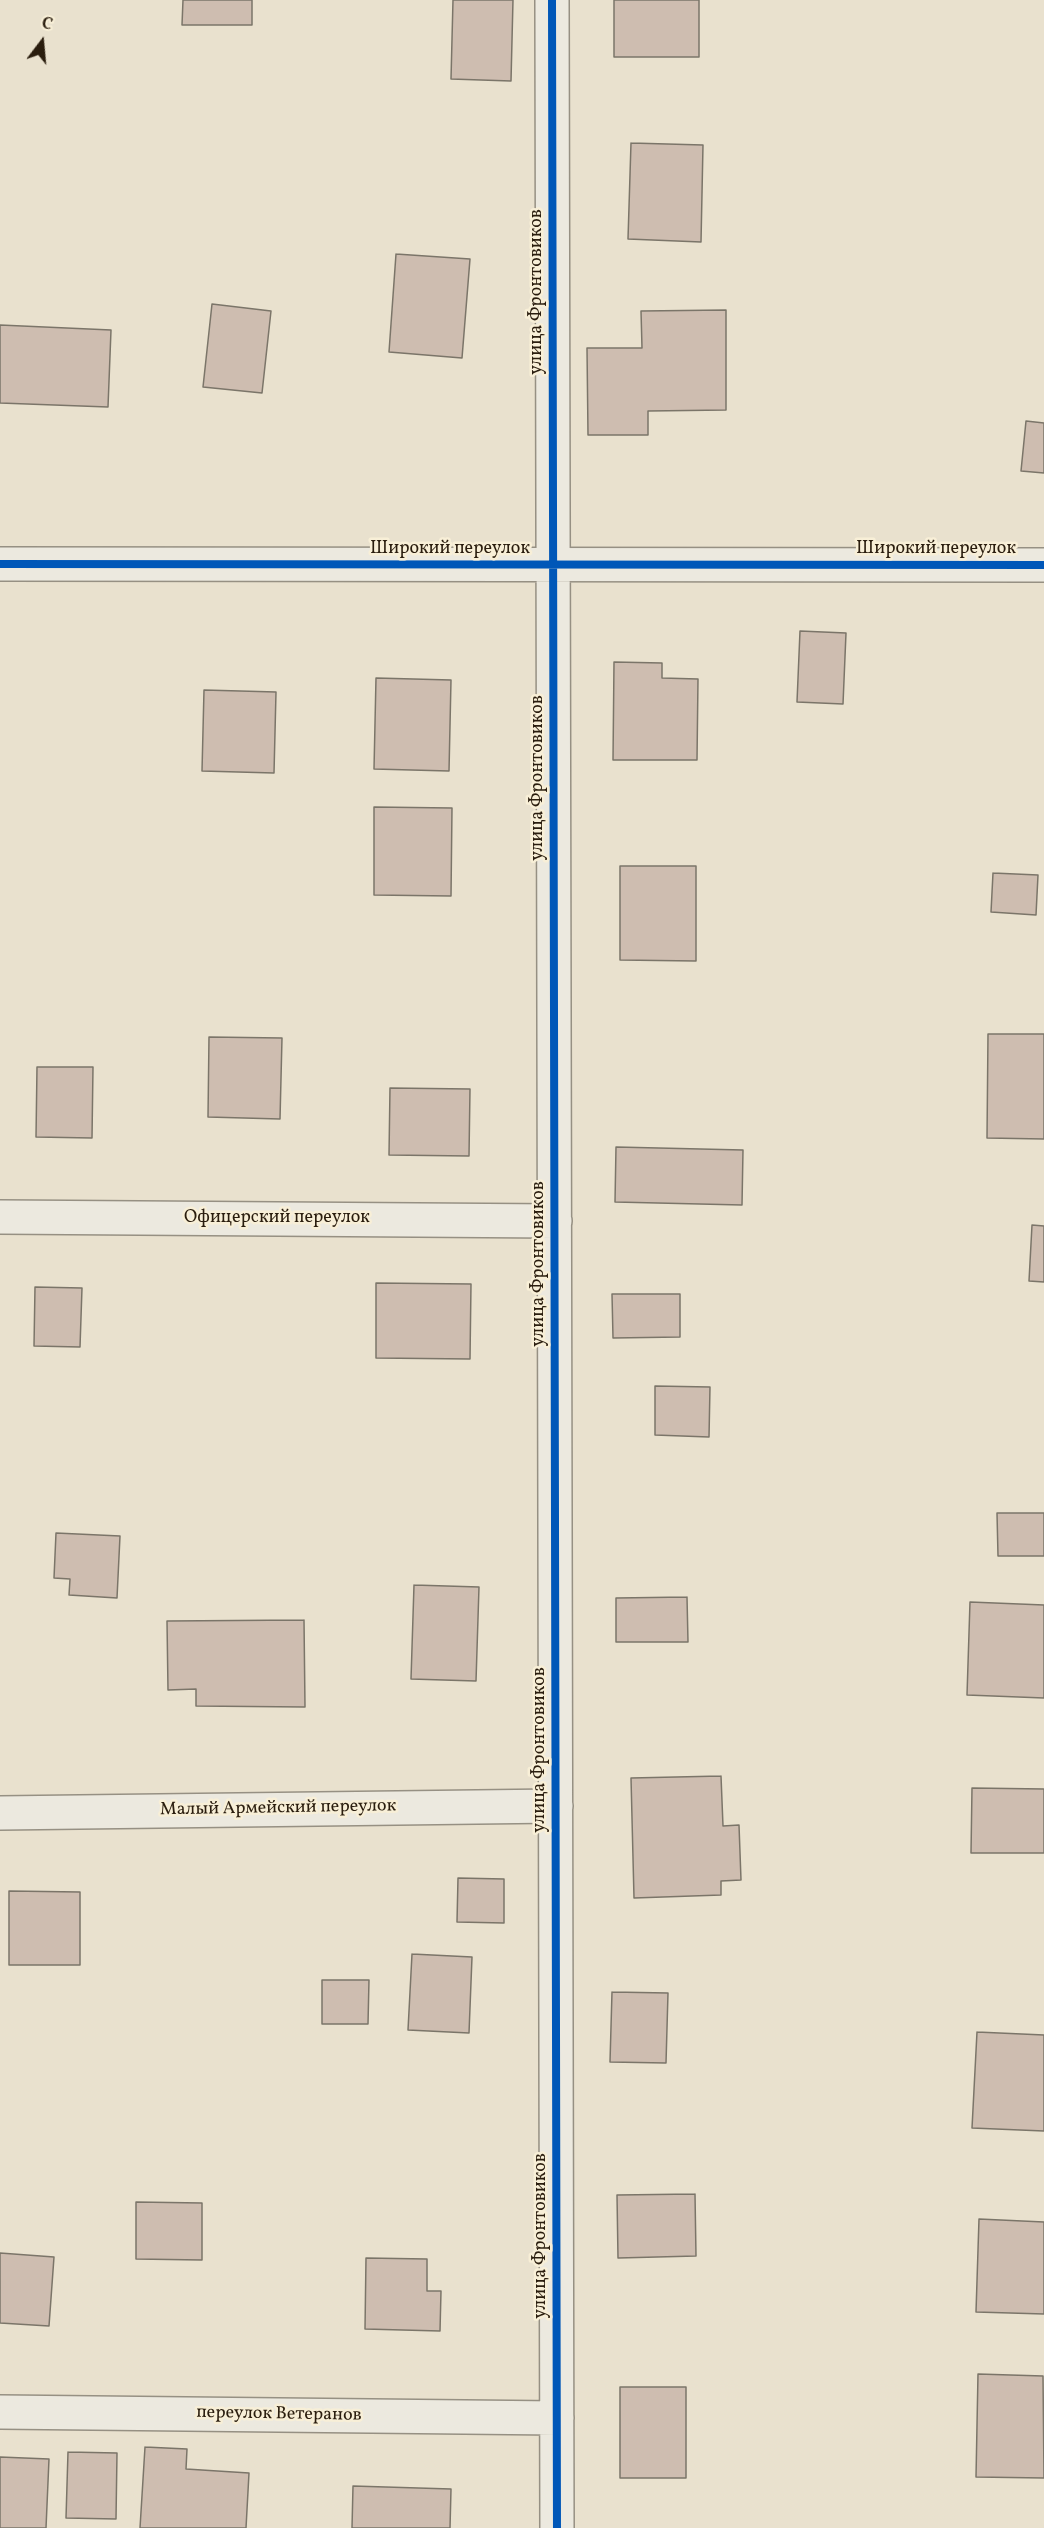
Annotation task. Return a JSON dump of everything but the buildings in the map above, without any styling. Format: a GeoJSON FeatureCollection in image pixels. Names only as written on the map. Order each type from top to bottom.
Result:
{"type":"FeatureCollection","features":[{"type":"Feature","properties":{"kind":"street","name":"улица Фронтовиков"},"geometry":{"type":"LineString","coordinates":[[552,0],[557,2528]]}},
{"type":"Feature","properties":{"kind":"street","name":"Широкий переулок"},"geometry":{"type":"LineString","coordinates":[[0,564],[1044,565]]}},
{"type":"Feature","properties":{"kind":"street","name":"Офицерский переулок"},"geometry":{"type":"LineString","coordinates":[[0,1217],[555,1221]]}},
{"type":"Feature","properties":{"kind":"street","name":"Малый Армейский переулок"},"geometry":{"type":"LineString","coordinates":[[0,1813],[556,1806]]}},
{"type":"Feature","properties":{"kind":"street","name":"переулок Ветеранов"},"geometry":{"type":"LineString","coordinates":[[0,2412],[557,2418]]}},
{"type":"Feature","properties":{"kind":"cycle path"},"geometry":{"type":"LineString","coordinates":[[552,0],[557,2528]]}},
{"type":"Feature","properties":{"kind":"cycle path"},"geometry":{"type":"LineString","coordinates":[[0,564],[1044,565]]}}]}
